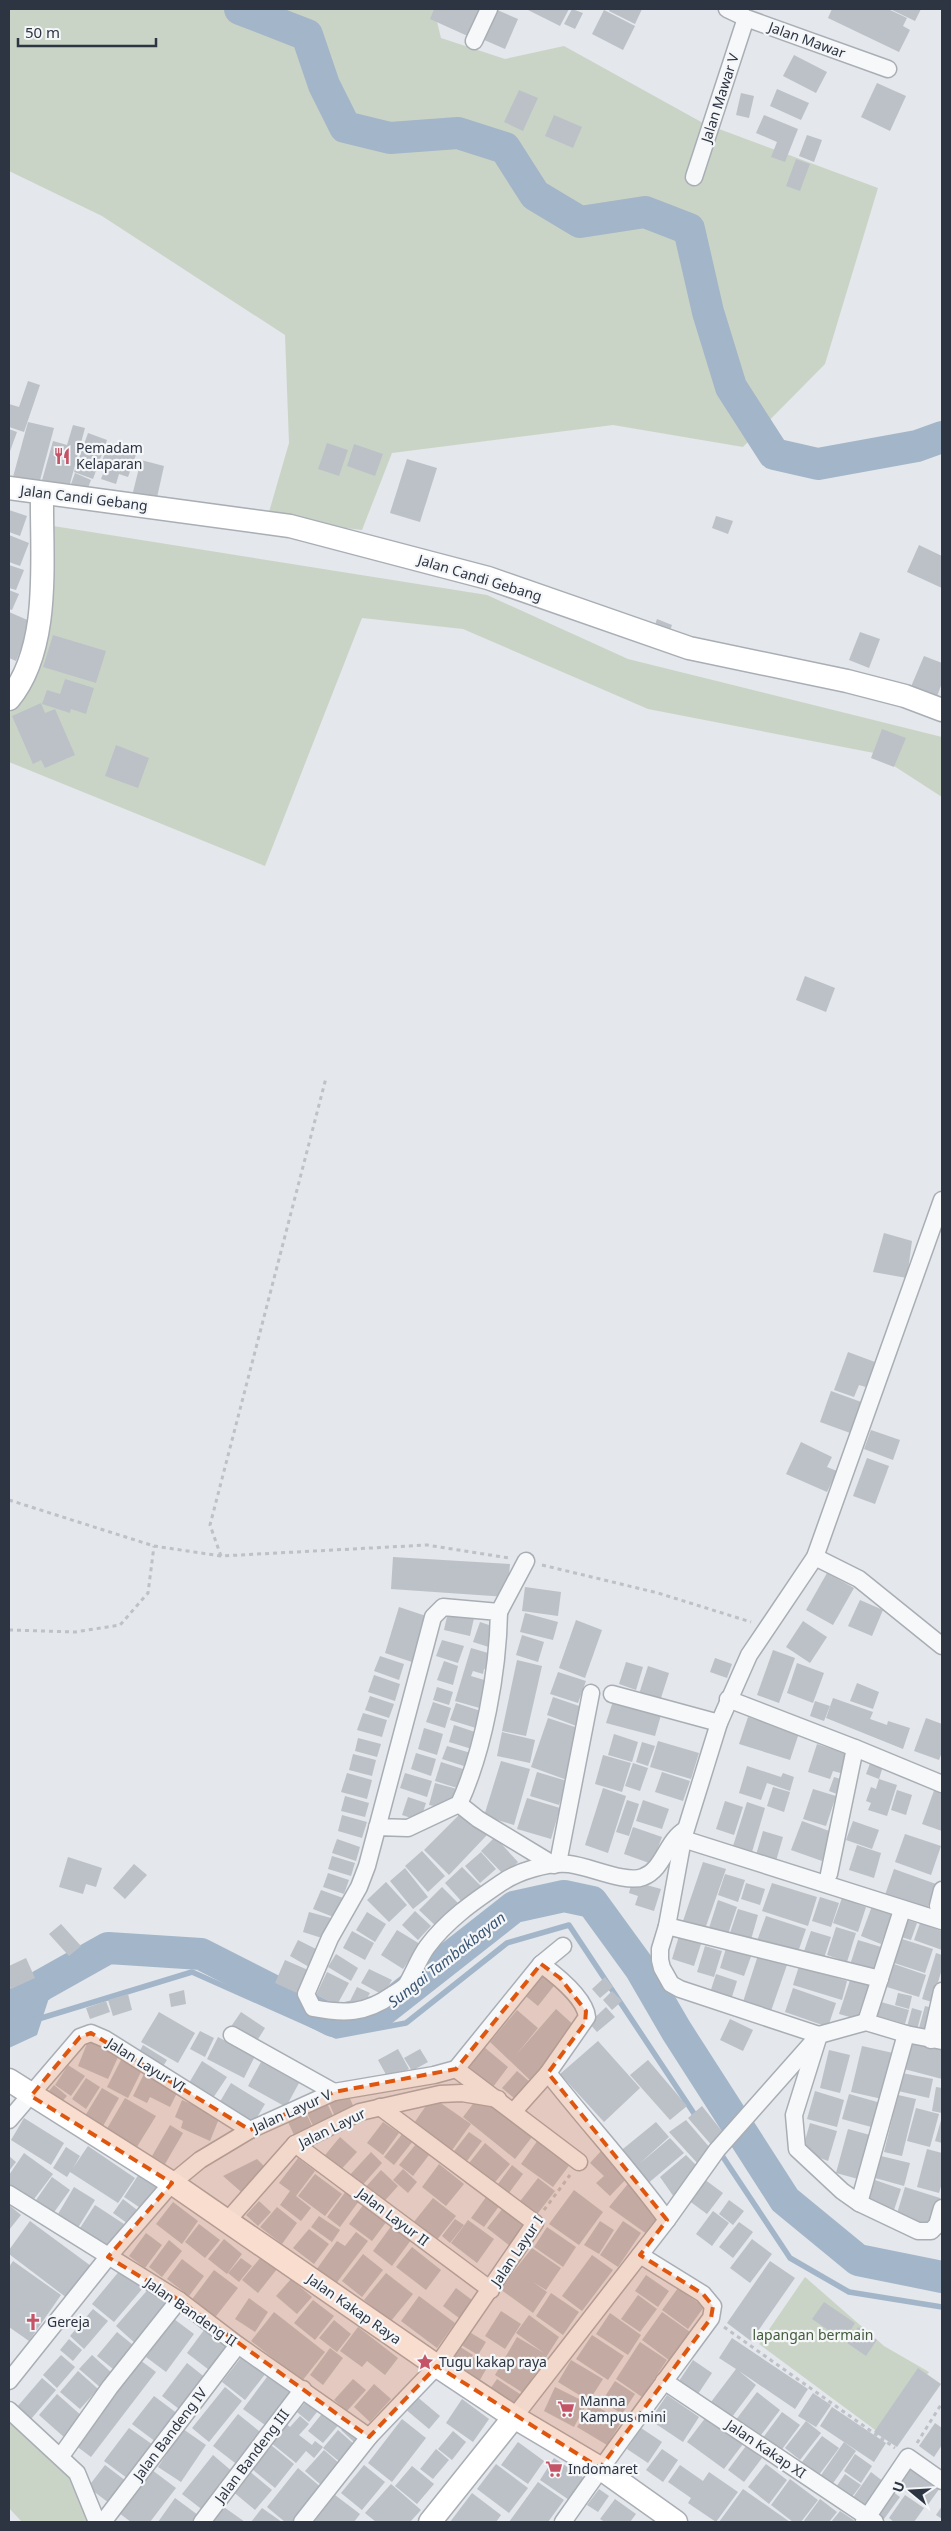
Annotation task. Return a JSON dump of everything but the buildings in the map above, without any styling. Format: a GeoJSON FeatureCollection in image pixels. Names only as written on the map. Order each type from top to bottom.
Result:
{"type":"FeatureCollection","features":[{"type":"Feature","properties":{"kind":"street"},"geometry":{"type":"LineString","coordinates":[[474,41],[489,9]]}},
{"type":"Feature","properties":{"kind":"street","name":"Jalan Mawar"},"geometry":{"type":"LineString","coordinates":[[727,9],[746,18],[888,69]]}},
{"type":"Feature","properties":{"kind":"street","name":"Jalan Mawar V"},"geometry":{"type":"LineString","coordinates":[[694,177],[746,18]]}},
{"type":"Feature","properties":{"kind":"street","name":"Jalan Candi Gebang"},"geometry":{"type":"LineString","coordinates":[[9,488],[42,494],[213,514],[290,526],[488,578],[689,648],[847,681],[905,696],[942,709]]}},
{"type":"Feature","properties":{"kind":"street"},"geometry":{"type":"LineString","coordinates":[[9,699],[32,660],[41,604],[42,494]]}},
{"type":"Feature","properties":{"kind":"street"},"geometry":{"type":"LineString","coordinates":[[819,2035],[680,1989],[671,1984],[660,1960],[685,1834],[719,1723],[749,1655],[815,1557],[942,1200]]}},
{"type":"Feature","properties":{"kind":"street"},"geometry":{"type":"LineString","coordinates":[[815,1557],[859,1579],[942,1646]]}},
{"type":"Feature","properties":{"kind":"street"},"geometry":{"type":"LineString","coordinates":[[377,1827],[408,1828],[459,1804],[474,1768],[497,1662],[499,1612],[526,1561]]}},
{"type":"Feature","properties":{"kind":"street"},"geometry":{"type":"LineString","coordinates":[[499,1612],[442,1607],[433,1617],[377,1827],[359,1887],[330,1938],[306,1994],[313,2008],[340,2014],[376,2006],[406,1986],[426,1948],[454,1916],[503,1881],[532,1870],[556,1864],[571,1864],[627,1878],[643,1878],[656,1868],[675,1839],[685,1834],[902,1910],[940,1914],[942,1890]]}},
{"type":"Feature","properties":{"kind":"street"},"geometry":{"type":"LineString","coordinates":[[556,1864],[591,1693]]}},
{"type":"Feature","properties":{"kind":"street"},"geometry":{"type":"LineString","coordinates":[[612,1694],[719,1723]]}},
{"type":"Feature","properties":{"kind":"street"},"geometry":{"type":"LineString","coordinates":[[728,1699],[942,1784]]}},
{"type":"Feature","properties":{"kind":"street"},"geometry":{"type":"LineString","coordinates":[[830,1874],[855,1748]]}},
{"type":"Feature","properties":{"kind":"street"},"geometry":{"type":"LineString","coordinates":[[459,1804],[478,1819],[556,1864]]}},
{"type":"Feature","properties":{"kind":"street"},"geometry":{"type":"LineString","coordinates":[[866,2022],[902,1910]]}},
{"type":"Feature","properties":{"kind":"street"},"geometry":{"type":"LineString","coordinates":[[667,1926],[880,1979]]}},
{"type":"Feature","properties":{"kind":"street"},"geometry":{"type":"LineString","coordinates":[[563,1946],[541,1964],[456,2069],[579,2162]]}},
{"type":"Feature","properties":{"kind":"street"},"geometry":{"type":"LineString","coordinates":[[514,2111],[548,2073],[585,2023],[586,2011],[560,1978],[541,1964]]}},
{"type":"Feature","properties":{"kind":"street"},"geometry":{"type":"LineString","coordinates":[[430,2522],[514,2418],[640,2255],[717,2150],[819,2035],[866,2022],[937,2041],[942,1991]]}},
{"type":"Feature","properties":{"kind":"street","name":"Jalan Layur VI"},"geometry":{"type":"LineString","coordinates":[[31,2096],[80,2037],[91,2033],[250,2130]]}},
{"type":"Feature","properties":{"kind":"street"},"geometry":{"type":"LineString","coordinates":[[859,2203],[906,2034]]}},
{"type":"Feature","properties":{"kind":"street"},"geometry":{"type":"LineString","coordinates":[[232,2035],[334,2092]]}},
{"type":"Feature","properties":{"kind":"street"},"geometry":{"type":"LineString","coordinates":[[819,2035],[794,2115],[797,2149],[859,2203],[918,2230],[931,2231],[937,2225],[942,2208]]}},
{"type":"Feature","properties":{"kind":"street","name":"Jalan Layur V"},"geometry":{"type":"LineString","coordinates":[[9,2381],[108,2257],[172,2183],[200,2160],[250,2130],[334,2092],[434,2075],[456,2069]]}},
{"type":"Feature","properties":{"kind":"street"},"geometry":{"type":"LineString","coordinates":[[548,2073],[597,2136],[636,2177],[667,2220]]}},
{"type":"Feature","properties":{"kind":"street","name":"Jalan Kakap Raya"},"geometry":{"type":"LineString","coordinates":[[9,2080],[31,2096],[172,2183],[514,2418],[600,2468],[676,2522]]}},
{"type":"Feature","properties":{"kind":"street","name":"Jalan Layur"},"geometry":{"type":"LineString","coordinates":[[227,2221],[295,2144],[360,2112],[440,2094],[462,2093],[498,2099]]}},
{"type":"Feature","properties":{"kind":"street"},"geometry":{"type":"LineString","coordinates":[[9,2120],[31,2096]]}},
{"type":"Feature","properties":{"kind":"street"},"geometry":{"type":"LineString","coordinates":[[380,2107],[535,2223]]}},
{"type":"Feature","properties":{"kind":"street","name":"Jalan Layur II"},"geometry":{"type":"LineString","coordinates":[[295,2144],[491,2290]]}},
{"type":"Feature","properties":{"kind":"street","name":"Jalan Bandeng II"},"geometry":{"type":"LineString","coordinates":[[9,2194],[179,2300],[238,2345],[369,2437]]}},
{"type":"Feature","properties":{"kind":"street","name":"Jalan Layur I"},"geometry":{"type":"LineString","coordinates":[[437,2366],[491,2290],[535,2223]]}},
{"type":"Feature","properties":{"kind":"street"},"geometry":{"type":"LineString","coordinates":[[563,2522],[600,2468],[711,2318],[713,2306],[703,2294],[640,2255]]}},
{"type":"Feature","properties":{"kind":"street"},"geometry":{"type":"LineString","coordinates":[[61,2456],[110,2387],[179,2300]]}},
{"type":"Feature","properties":{"kind":"street","name":"Jalan Bandeng IV"},"geometry":{"type":"LineString","coordinates":[[102,2522],[238,2345]]}},
{"type":"Feature","properties":{"kind":"street"},"geometry":{"type":"LineString","coordinates":[[302,2522],[369,2437],[437,2366]]}},
{"type":"Feature","properties":{"kind":"street","name":"Jalan Kakap XI"},"geometry":{"type":"LineString","coordinates":[[664,2381],[869,2520]]}},
{"type":"Feature","properties":{"kind":"street","name":"Jalan Bandeng III"},"geometry":{"type":"LineString","coordinates":[[202,2522],[303,2389]]}},
{"type":"Feature","properties":{"kind":"street"},"geometry":{"type":"LineString","coordinates":[[9,2410],[77,2472],[96,2522]]}},
{"type":"Feature","properties":{"kind":"street"},"geometry":{"type":"LineString","coordinates":[[869,2520],[908,2457],[942,2481]]}},
{"type":"Feature","properties":{"kind":"path"},"geometry":{"type":"LineString","coordinates":[[221,1556],[210,1525],[326,1078]]}},
{"type":"Feature","properties":{"kind":"path"},"geometry":{"type":"LineString","coordinates":[[9,1500],[154,1546],[221,1556],[427,1545],[526,1561],[658,1593],[767,1627]]}},
{"type":"Feature","properties":{"kind":"path"},"geometry":{"type":"LineString","coordinates":[[9,1630],[75,1632],[120,1625],[148,1593],[154,1546]]}},
{"type":"Feature","properties":{"kind":"path","name":"Jalan Layur I"},"geometry":{"type":"LineString","coordinates":[[535,2223],[579,2162]]}},
{"type":"Feature","properties":{"kind":"path"},"geometry":{"type":"LineString","coordinates":[[711,2318],[908,2457],[942,2403]]}},
{"type":"Feature","properties":{"kind":"highlighted area"},"geometry":{"type":"Polygon","coordinates":[[[541,1964],[560,1978],[586,2011],[585,2023],[548,2073],[667,2220],[640,2255],[703,2294],[713,2306],[711,2318],[600,2468],[437,2366],[369,2437],[179,2300],[108,2257],[172,2183],[31,2096],[80,2037],[91,2033],[250,2130],[334,2092],[456,2069],[541,1964]]]}},
{"type":"Feature","properties":{"kind":"green space"},"geometry":{"type":"Polygon","coordinates":[[[9,9],[434,9],[441,38],[505,59],[564,46],[703,123],[878,188],[825,364],[743,447],[613,425],[392,453],[362,530],[267,519],[289,443],[285,335],[102,216],[9,171],[9,9]]]}},
{"type":"Feature","properties":{"kind":"green space"},"geometry":{"type":"Polygon","coordinates":[[[47,525],[487,595],[628,659],[942,737],[942,797],[874,753],[648,709],[463,629],[362,618],[265,866],[9,762],[9,715],[34,665],[47,525]]]}},
{"type":"Feature","properties":{"kind":"green space","name":"lapangan bermain"},"geometry":{"type":"Polygon","coordinates":[[[805,2277],[884,2346],[929,2372],[882,2435],[759,2344],[805,2277]]]}},
{"type":"Feature","properties":{"kind":"green space"},"geometry":{"type":"Polygon","coordinates":[[[9,2405],[61,2453],[95,2522],[22,2522],[9,2508],[9,2405]]]}},
{"type":"Feature","properties":{"kind":"water"},"geometry":{"type":"Polygon","coordinates":[[[42,1985],[48,2001],[37,2035],[9,2048],[9,2023],[12,2010],[42,1985]]]}},
{"type":"Feature","properties":{"kind":"waterway"},"geometry":{"type":"LineString","coordinates":[[240,9],[307,35],[324,85],[345,127],[390,138],[458,133],[505,148],[535,195],[580,222],[645,212],[689,229],[708,312],[731,387],[774,454],[818,464],[917,446],[942,437]]}},
{"type":"Feature","properties":{"kind":"waterway","name":"Sungai Tambakbayan"},"geometry":{"type":"LineString","coordinates":[[9,2009],[42,1985],[108,1948],[201,1954],[333,2021],[383,2010],[514,1907],[564,1896],[592,1902],[640,1968],[676,2030],[785,2200],[858,2260],[942,2277]]}},
{"type":"Feature","properties":{"kind":"waterway"},"geometry":{"type":"LineString","coordinates":[[35,2020],[192,1972],[336,2036],[406,2023],[507,1943],[569,1925],[697,2118]]}},
{"type":"Feature","properties":{"kind":"waterway"},"geometry":{"type":"LineString","coordinates":[[719,2151],[790,2258],[849,2292],[942,2307]]}},
{"type":"Feature","properties":{"kind":"place","name":"Pemadam Kelaparan"},"geometry":{"type":"Point","coordinates":[62,456]}},
{"type":"Feature","properties":{"kind":"place","name":"Gereja"},"geometry":{"type":"Point","coordinates":[33,2322]}},
{"type":"Feature","properties":{"kind":"place","name":"Tugu kakap raya"},"geometry":{"type":"Point","coordinates":[425,2362]}},
{"type":"Feature","properties":{"kind":"place","name":"Manna Kampus mini"},"geometry":{"type":"Point","coordinates":[566,2409]}},
{"type":"Feature","properties":{"kind":"place","name":"Indomaret"},"geometry":{"type":"Point","coordinates":[554,2469]}}]}
